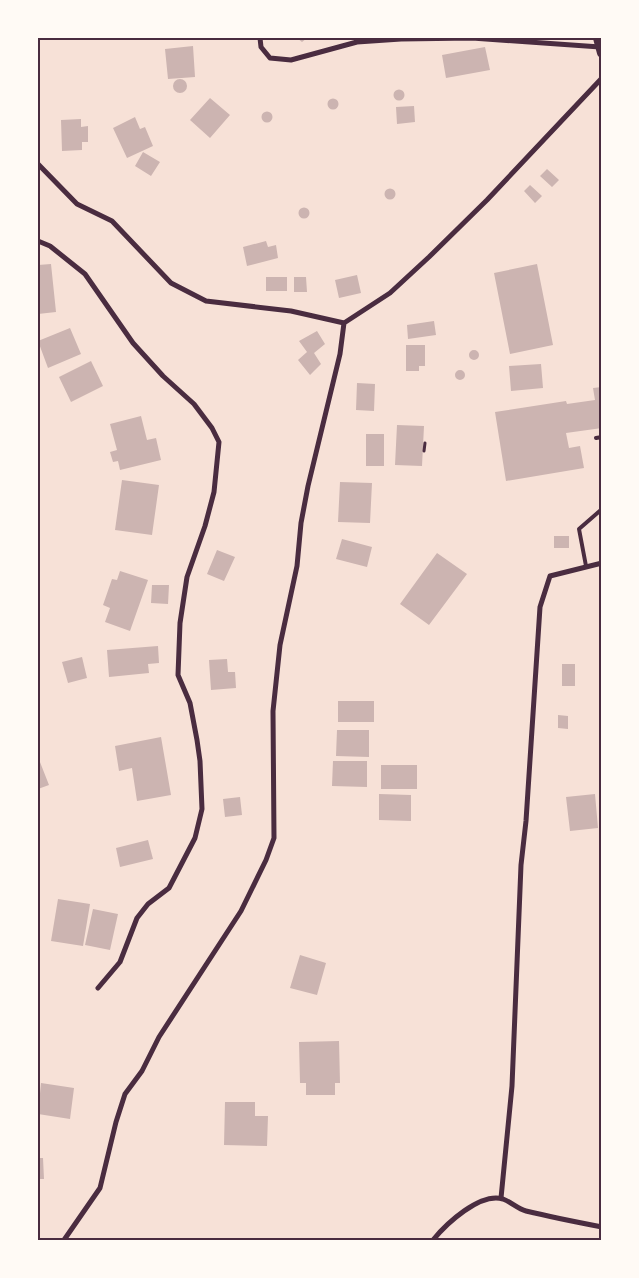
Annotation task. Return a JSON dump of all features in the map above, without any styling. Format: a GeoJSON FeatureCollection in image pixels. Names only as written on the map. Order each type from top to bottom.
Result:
{"type":"FeatureCollection","features":[{"type":"Feature","properties":{"kind":"street"},"geometry":{"type":"LineString","coordinates":[[260,38],[261,47],[270,58],[291,60],[356,40],[475,38],[600,46]]}},
{"type":"Feature","properties":{"kind":"street"},"geometry":{"type":"LineString","coordinates":[[38,164],[77,204],[112,221],[171,283],[206,301],[291,311],[344,323],[390,293],[429,257],[487,200],[602,78]]}},
{"type":"Feature","properties":{"kind":"street"},"geometry":{"type":"LineString","coordinates":[[38,241],[50,246],[85,274],[133,343],[163,376],[194,404],[212,428],[219,442],[214,492],[205,526],[187,577],[180,623],[178,675],[190,703],[197,740],[202,809],[195,838],[169,888],[148,904],[137,918],[120,962],[98,988]]}},
{"type":"Feature","properties":{"kind":"street"},"geometry":{"type":"LineString","coordinates":[[64,1240],[100,1188],[116,1122],[125,1094],[142,1071],[159,1037],[241,911],[266,860],[274,838],[273,711],[280,645],[297,566],[301,523],[308,486],[340,354],[344,323]]}},
{"type":"Feature","properties":{"kind":"street"},"geometry":{"type":"LineString","coordinates":[[501,1198],[512,1086],[521,865],[526,821],[540,607],[550,576],[602,563]]}},
{"type":"Feature","properties":{"kind":"street"},"geometry":{"type":"LineString","coordinates":[[433,1240],[445,1225],[464,1211],[484,1200],[501,1198],[524,1211],[602,1227]]}},
{"type":"Feature","properties":{"kind":"lane"},"geometry":{"type":"LineString","coordinates":[[596,438],[602,437]]}},
{"type":"Feature","properties":{"kind":"lane"},"geometry":{"type":"LineString","coordinates":[[586,566],[579,530],[602,509]]}},
{"type":"Feature","properties":{"kind":"path"},"geometry":{"type":"LineString","coordinates":[[424,451],[425,443]]}},
{"type":"Feature","properties":{"kind":"building"},"geometry":{"type":"Polygon","coordinates":[[[297,38],[307,38],[302,42],[297,38]]]}},
{"type":"Feature","properties":{"kind":"building"},"geometry":{"type":"Polygon","coordinates":[[[193,46],[195,77],[168,79],[165,49],[193,46]]]}},
{"type":"Feature","properties":{"kind":"building"},"geometry":{"type":"Polygon","coordinates":[[[485,47],[490,70],[446,78],[442,55],[485,47]]]}},
{"type":"Feature","properties":{"kind":"building"},"geometry":{"type":"Polygon","coordinates":[[[180,79],[185,81],[187,86],[185,91],[180,93],[175,91],[173,86],[175,81],[180,79]]]}},
{"type":"Feature","properties":{"kind":"building"},"geometry":{"type":"Polygon","coordinates":[[[397,90],[401,90],[404,95],[403,99],[397,100],[394,97],[394,93],[397,90]]]}},
{"type":"Feature","properties":{"kind":"building"},"geometry":{"type":"Polygon","coordinates":[[[210,98],[230,115],[210,138],[190,120],[210,98]]]}},
{"type":"Feature","properties":{"kind":"building"},"geometry":{"type":"Polygon","coordinates":[[[331,99],[335,99],[338,104],[337,108],[331,109],[328,106],[328,102],[331,99]]]}},
{"type":"Feature","properties":{"kind":"building"},"geometry":{"type":"Polygon","coordinates":[[[414,106],[415,122],[397,124],[396,107],[414,106]]]}},
{"type":"Feature","properties":{"kind":"building"},"geometry":{"type":"Polygon","coordinates":[[[265,112],[269,112],[272,117],[271,121],[265,122],[262,119],[262,115],[265,112]]]}},
{"type":"Feature","properties":{"kind":"building"},"geometry":{"type":"Polygon","coordinates":[[[135,117],[140,129],[145,127],[153,146],[127,158],[113,128],[135,117]]]}},
{"type":"Feature","properties":{"kind":"building"},"geometry":{"type":"Polygon","coordinates":[[[81,119],[81,127],[88,126],[88,142],[82,142],[82,150],[62,151],[61,120],[81,119]]]}},
{"type":"Feature","properties":{"kind":"building"},"geometry":{"type":"Polygon","coordinates":[[[143,152],[160,162],[151,176],[135,166],[143,152]]]}},
{"type":"Feature","properties":{"kind":"building"},"geometry":{"type":"Polygon","coordinates":[[[547,169],[559,180],[552,187],[540,176],[547,169]]]}},
{"type":"Feature","properties":{"kind":"building"},"geometry":{"type":"Polygon","coordinates":[[[530,185],[542,196],[535,203],[524,191],[530,185]]]}},
{"type":"Feature","properties":{"kind":"building"},"geometry":{"type":"Polygon","coordinates":[[[388,189],[392,189],[395,194],[394,198],[388,199],[385,196],[385,192],[388,189]]]}},
{"type":"Feature","properties":{"kind":"building"},"geometry":{"type":"Polygon","coordinates":[[[302,208],[306,208],[309,213],[308,217],[302,218],[299,215],[299,211],[302,208]]]}},
{"type":"Feature","properties":{"kind":"building"},"geometry":{"type":"Polygon","coordinates":[[[266,241],[268,247],[276,245],[278,258],[247,266],[243,247],[266,241]]]}},
{"type":"Feature","properties":{"kind":"building"},"geometry":{"type":"Polygon","coordinates":[[[51,264],[56,312],[38,314],[38,265],[51,264]]]}},
{"type":"Feature","properties":{"kind":"building"},"geometry":{"type":"Polygon","coordinates":[[[537,264],[553,345],[510,354],[494,273],[537,264]]]}},
{"type":"Feature","properties":{"kind":"building"},"geometry":{"type":"Polygon","coordinates":[[[357,275],[361,293],[339,298],[335,280],[357,275]]]}},
{"type":"Feature","properties":{"kind":"building"},"geometry":{"type":"Polygon","coordinates":[[[266,277],[287,277],[287,291],[266,291],[266,277]]]}},
{"type":"Feature","properties":{"kind":"building"},"geometry":{"type":"Polygon","coordinates":[[[294,277],[306,277],[307,292],[294,292],[294,277]]]}},
{"type":"Feature","properties":{"kind":"building"},"geometry":{"type":"Polygon","coordinates":[[[434,321],[436,335],[408,339],[407,325],[434,321]]]}},
{"type":"Feature","properties":{"kind":"building"},"geometry":{"type":"Polygon","coordinates":[[[70,328],[81,354],[48,368],[38,341],[70,328]]]}},
{"type":"Feature","properties":{"kind":"building"},"geometry":{"type":"Polygon","coordinates":[[[317,331],[325,344],[314,353],[321,364],[310,375],[298,360],[307,352],[299,341],[317,331]]]}},
{"type":"Feature","properties":{"kind":"building"},"geometry":{"type":"Polygon","coordinates":[[[406,345],[425,345],[425,366],[419,366],[419,371],[406,371],[406,345]]]}},
{"type":"Feature","properties":{"kind":"building"},"geometry":{"type":"Polygon","coordinates":[[[472,350],[476,350],[479,355],[478,359],[472,360],[469,357],[469,353],[472,350]]]}},
{"type":"Feature","properties":{"kind":"building"},"geometry":{"type":"Polygon","coordinates":[[[91,361],[103,386],[71,402],[59,377],[91,361]]]}},
{"type":"Feature","properties":{"kind":"building"},"geometry":{"type":"Polygon","coordinates":[[[541,364],[543,388],[511,391],[509,366],[541,364]]]}},
{"type":"Feature","properties":{"kind":"building"},"geometry":{"type":"Polygon","coordinates":[[[458,370],[462,370],[465,375],[464,379],[458,380],[455,377],[455,373],[458,370]]]}},
{"type":"Feature","properties":{"kind":"building"},"geometry":{"type":"Polygon","coordinates":[[[357,383],[375,384],[374,411],[356,410],[357,383]]]}},
{"type":"Feature","properties":{"kind":"building"},"geometry":{"type":"Polygon","coordinates":[[[602,387],[602,428],[566,433],[569,448],[580,446],[584,468],[506,481],[495,412],[566,401],[567,404],[595,400],[593,388],[602,387]]]}},
{"type":"Feature","properties":{"kind":"building"},"geometry":{"type":"Polygon","coordinates":[[[141,416],[147,440],[156,438],[161,460],[120,470],[118,461],[113,462],[110,452],[117,450],[110,424],[141,416]]]}},
{"type":"Feature","properties":{"kind":"building"},"geometry":{"type":"Polygon","coordinates":[[[397,425],[424,426],[422,466],[395,465],[397,425]]]}},
{"type":"Feature","properties":{"kind":"building"},"geometry":{"type":"Polygon","coordinates":[[[366,434],[384,434],[384,466],[366,466],[366,434]]]}},
{"type":"Feature","properties":{"kind":"building"},"geometry":{"type":"Polygon","coordinates":[[[122,480],[159,485],[152,535],[115,530],[122,480]]]}},
{"type":"Feature","properties":{"kind":"building"},"geometry":{"type":"Polygon","coordinates":[[[340,482],[372,483],[370,523],[338,522],[340,482]]]}},
{"type":"Feature","properties":{"kind":"building"},"geometry":{"type":"Polygon","coordinates":[[[554,536],[569,536],[569,548],[554,548],[554,536]]]}},
{"type":"Feature","properties":{"kind":"building"},"geometry":{"type":"Polygon","coordinates":[[[342,539],[372,547],[367,567],[336,559],[342,539]]]}},
{"type":"Feature","properties":{"kind":"building"},"geometry":{"type":"Polygon","coordinates":[[[217,550],[235,557],[224,581],[207,574],[217,550]]]}},
{"type":"Feature","properties":{"kind":"building"},"geometry":{"type":"Polygon","coordinates":[[[437,553],[467,574],[429,625],[400,604],[437,553]]]}},
{"type":"Feature","properties":{"kind":"building"},"geometry":{"type":"Polygon","coordinates":[[[120,571],[148,580],[130,631],[105,622],[110,608],[103,605],[112,579],[117,580],[120,571]]]}},
{"type":"Feature","properties":{"kind":"building"},"geometry":{"type":"Polygon","coordinates":[[[152,585],[169,585],[168,604],[151,603],[152,585]]]}},
{"type":"Feature","properties":{"kind":"building"},"geometry":{"type":"Polygon","coordinates":[[[158,646],[159,663],[148,664],[149,673],[109,677],[107,650],[158,646]]]}},
{"type":"Feature","properties":{"kind":"building"},"geometry":{"type":"Polygon","coordinates":[[[82,657],[87,678],[68,683],[62,662],[82,657]]]}},
{"type":"Feature","properties":{"kind":"building"},"geometry":{"type":"Polygon","coordinates":[[[227,659],[228,672],[235,672],[236,688],[211,690],[209,660],[227,659]]]}},
{"type":"Feature","properties":{"kind":"building"},"geometry":{"type":"Polygon","coordinates":[[[562,664],[575,664],[575,686],[562,686],[562,664]]]}},
{"type":"Feature","properties":{"kind":"building"},"geometry":{"type":"Polygon","coordinates":[[[338,701],[374,701],[374,722],[338,722],[338,701]]]}},
{"type":"Feature","properties":{"kind":"building"},"geometry":{"type":"Polygon","coordinates":[[[558,715],[568,716],[568,729],[558,728],[558,715]]]}},
{"type":"Feature","properties":{"kind":"building"},"geometry":{"type":"Polygon","coordinates":[[[337,730],[369,730],[369,757],[336,756],[337,730]]]}},
{"type":"Feature","properties":{"kind":"building"},"geometry":{"type":"Polygon","coordinates":[[[161,737],[171,795],[137,801],[132,768],[119,771],[115,746],[161,737]]]}},
{"type":"Feature","properties":{"kind":"building"},"geometry":{"type":"Polygon","coordinates":[[[38,757],[49,785],[38,789],[38,757]]]}},
{"type":"Feature","properties":{"kind":"building"},"geometry":{"type":"Polygon","coordinates":[[[333,761],[367,761],[367,787],[332,786],[333,761]]]}},
{"type":"Feature","properties":{"kind":"building"},"geometry":{"type":"Polygon","coordinates":[[[381,765],[417,765],[417,789],[381,789],[381,765]]]}},
{"type":"Feature","properties":{"kind":"building"},"geometry":{"type":"Polygon","coordinates":[[[599,790],[602,790],[602,814],[600,814],[599,790]]]}},
{"type":"Feature","properties":{"kind":"building"},"geometry":{"type":"Polygon","coordinates":[[[379,794],[411,795],[411,821],[379,820],[379,794]]]}},
{"type":"Feature","properties":{"kind":"building"},"geometry":{"type":"Polygon","coordinates":[[[595,794],[598,828],[570,831],[566,797],[595,794]]]}},
{"type":"Feature","properties":{"kind":"building"},"geometry":{"type":"Polygon","coordinates":[[[240,797],[242,815],[225,817],[223,799],[240,797]]]}},
{"type":"Feature","properties":{"kind":"building"},"geometry":{"type":"Polygon","coordinates":[[[148,840],[153,859],[120,867],[116,848],[148,840]]]}},
{"type":"Feature","properties":{"kind":"building"},"geometry":{"type":"Polygon","coordinates":[[[58,899],[90,904],[83,946],[51,941],[58,899]]]}},
{"type":"Feature","properties":{"kind":"building"},"geometry":{"type":"Polygon","coordinates":[[[93,909],[118,914],[110,950],[85,945],[93,909]]]}},
{"type":"Feature","properties":{"kind":"building"},"geometry":{"type":"Polygon","coordinates":[[[300,955],[326,963],[317,995],[290,988],[300,955]]]}},
{"type":"Feature","properties":{"kind":"building"},"geometry":{"type":"Polygon","coordinates":[[[339,1041],[340,1083],[335,1083],[335,1095],[306,1095],[306,1083],[300,1083],[299,1042],[339,1041]]]}},
{"type":"Feature","properties":{"kind":"building"},"geometry":{"type":"Polygon","coordinates":[[[41,1083],[74,1088],[70,1119],[38,1114],[41,1083]]]}},
{"type":"Feature","properties":{"kind":"building"},"geometry":{"type":"Polygon","coordinates":[[[225,1102],[255,1102],[255,1116],[268,1116],[267,1146],[224,1145],[225,1102]]]}},
{"type":"Feature","properties":{"kind":"building"},"geometry":{"type":"Polygon","coordinates":[[[38,1158],[43,1158],[44,1179],[38,1179],[38,1158]]]}}]}
